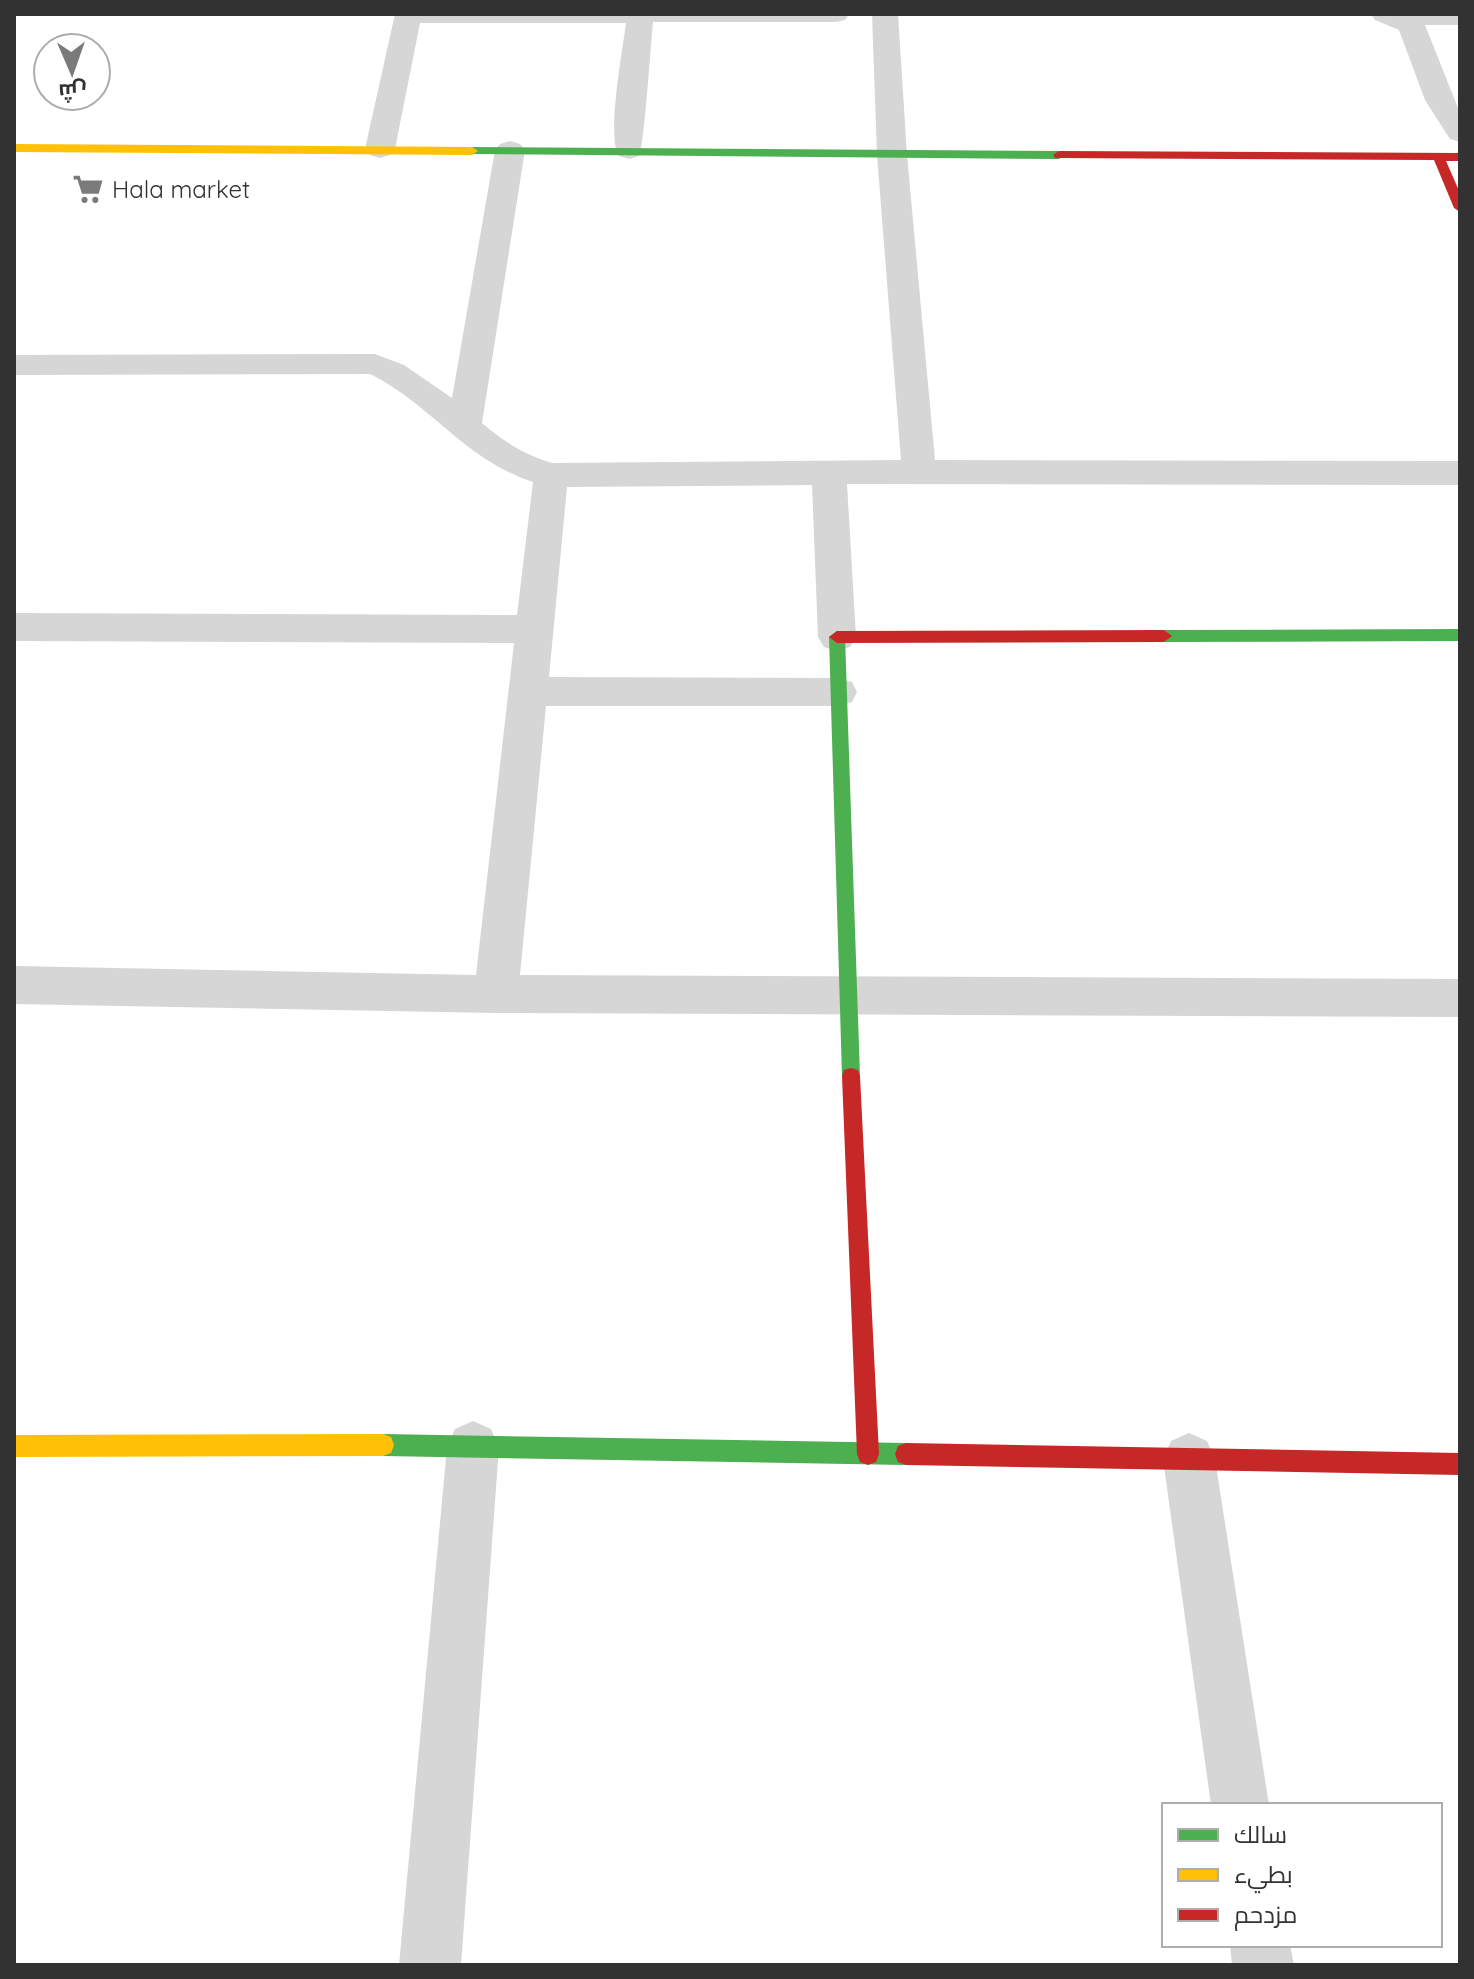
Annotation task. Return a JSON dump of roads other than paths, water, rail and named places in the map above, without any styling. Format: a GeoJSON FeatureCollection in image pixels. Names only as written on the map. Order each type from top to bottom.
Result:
{"type":"FeatureCollection","features":[{"type":"Feature","properties":{"kind":"street"},"geometry":{"type":"LineString","coordinates":[[380,149],[408,15],[836,14]]}},
{"type":"Feature","properties":{"kind":"street"},"geometry":{"type":"LineString","coordinates":[[885,14],[892,155],[919,472]]}},
{"type":"Feature","properties":{"kind":"street"},"geometry":{"type":"LineString","coordinates":[[629,150],[630,105],[641,15]]}},
{"type":"Feature","properties":{"kind":"street"},"geometry":{"type":"LineString","coordinates":[[1390,16],[1460,17]]}},
{"type":"Feature","properties":{"kind":"street"},"geometry":{"type":"LineString","coordinates":[[1390,16],[1411,25],[1453,144],[1460,208]]}},
{"type":"Feature","properties":{"kind":"street"},"geometry":{"type":"LineString","coordinates":[[14,148],[629,150],[892,155],[1453,144]]}},
{"type":"Feature","properties":{"kind":"street"},"geometry":{"type":"LineString","coordinates":[[465,424],[510,150]]}},
{"type":"Feature","properties":{"kind":"street"},"geometry":{"type":"LineString","coordinates":[[14,365],[375,364],[405,376],[495,451],[522,467],[551,475],[1460,473]]}},
{"type":"Feature","properties":{"kind":"street"},"geometry":{"type":"LineString","coordinates":[[829,473],[847,994],[868,1454]]}},
{"type":"Feature","properties":{"kind":"street"},"geometry":{"type":"LineString","coordinates":[[496,994],[551,475]]}},
{"type":"Feature","properties":{"kind":"street"},"geometry":{"type":"LineString","coordinates":[[14,627],[533,629]]}},
{"type":"Feature","properties":{"kind":"street"},"geometry":{"type":"LineString","coordinates":[[837,637],[1460,635]]}},
{"type":"Feature","properties":{"kind":"street"},"geometry":{"type":"LineString","coordinates":[[527,691],[838,692]]}},
{"type":"Feature","properties":{"kind":"street"},"geometry":{"type":"LineString","coordinates":[[14,985],[496,994],[1460,998]]}},
{"type":"Feature","properties":{"kind":"street"},"geometry":{"type":"LineString","coordinates":[[14,1446],[473,1447],[1460,1464]]}},
{"type":"Feature","properties":{"kind":"street"},"geometry":{"type":"LineString","coordinates":[[430,1965],[473,1447]]}},
{"type":"Feature","properties":{"kind":"street"},"geometry":{"type":"LineString","coordinates":[[1189,1459],[1240,1803]]}},
{"type":"Feature","properties":{"kind":"place","name":"Hala market"},"geometry":{"type":"Point","coordinates":[88,189]}}]}
